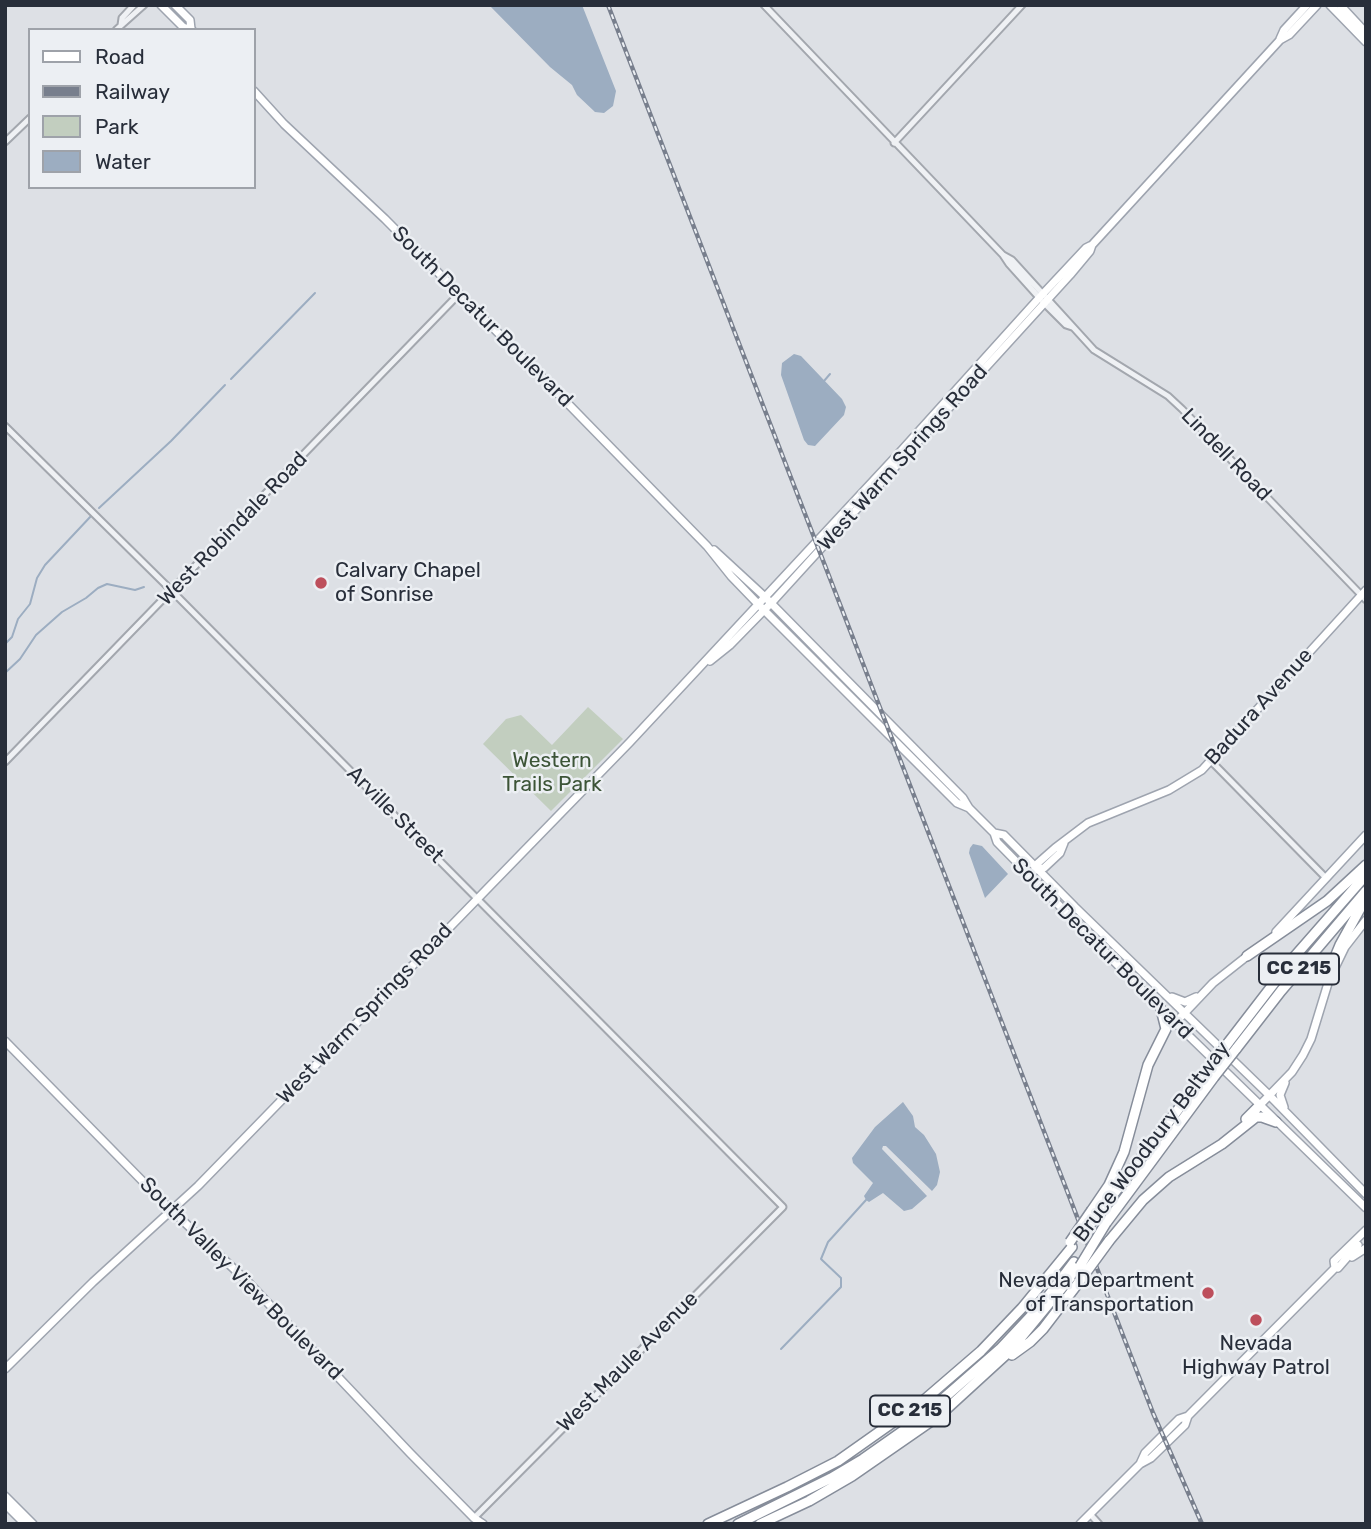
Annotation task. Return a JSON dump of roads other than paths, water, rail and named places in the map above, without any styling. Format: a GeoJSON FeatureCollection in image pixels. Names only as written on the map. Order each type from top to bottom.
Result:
{"type":"FeatureCollection","features":[{"type":"Feature","properties":{"kind":"highway"},"geometry":{"type":"LineString","coordinates":[[1247,956],[1327,901],[1366,865]]}},
{"type":"Feature","properties":{"kind":"highway","name":"Bruce Woodbury Beltway"},"geometry":{"type":"LineString","coordinates":[[738,1524],[841,1471],[920,1419],[1000,1349],[1077,1264],[1232,1046],[1274,982],[1366,874]]}},
{"type":"Feature","properties":{"kind":"highway","name":"Bruce Woodbury Beltway"},"geometry":{"type":"LineString","coordinates":[[1232,1046],[1366,891]]}},
{"type":"Feature","properties":{"kind":"highway"},"geometry":{"type":"LineString","coordinates":[[1329,980],[1330,969],[1340,945],[1366,898]]}},
{"type":"Feature","properties":{"kind":"highway"},"geometry":{"type":"LineString","coordinates":[[1094,1213],[1124,1152],[1143,1080],[1166,1026],[1161,1009]]}},
{"type":"Feature","properties":{"kind":"highway"},"geometry":{"type":"LineString","coordinates":[[1160,1042],[1175,1023]]}},
{"type":"Feature","properties":{"kind":"highway","name":"Bruce Woodbury Beltway"},"geometry":{"type":"LineString","coordinates":[[708,1524],[828,1466],[882,1432],[946,1383],[981,1351],[1046,1279],[1094,1213],[1210,1075]]}},
{"type":"Feature","properties":{"kind":"highway"},"geometry":{"type":"LineString","coordinates":[[1231,1136],[1259,1106]]}},
{"type":"Feature","properties":{"kind":"highway"},"geometry":{"type":"LineString","coordinates":[[991,1370],[1030,1342],[1136,1207],[1160,1183],[1258,1117],[1276,1122]]}},
{"type":"Feature","properties":{"kind":"highway","name":"CC 215"},"geometry":{"type":"LineString","coordinates":[[760,1524],[809,1501],[875,1462],[940,1415],[991,1370],[1027,1332],[1077,1264]]}},
{"type":"Feature","properties":{"kind":"main road"},"geometry":{"type":"LineString","coordinates":[[161,5],[183,27],[188,28]]}},
{"type":"Feature","properties":{"kind":"main road"},"geometry":{"type":"LineString","coordinates":[[175,5],[190,20],[192,28]]}},
{"type":"Feature","properties":{"kind":"main road","name":"West Warm Springs Road"},"geometry":{"type":"LineString","coordinates":[[1280,40],[1284,30],[1307,5]]}},
{"type":"Feature","properties":{"kind":"main road","name":"West Warm Springs Road"},"geometry":{"type":"LineString","coordinates":[[761,607],[771,604],[1086,248],[1092,246],[1280,40],[1289,35],[1317,5]]}},
{"type":"Feature","properties":{"kind":"main road"},"geometry":{"type":"LineString","coordinates":[[1330,5],[1366,41]]}},
{"type":"Feature","properties":{"kind":"main road"},"geometry":{"type":"LineString","coordinates":[[1340,5],[1366,33]]}},
{"type":"Feature","properties":{"kind":"main road","name":"South Decatur Boulevard"},"geometry":{"type":"LineString","coordinates":[[256,92],[284,124],[385,219],[707,546],[765,597],[963,797],[969,808],[994,833],[997,842],[1161,1009],[1366,1208]]}},
{"type":"Feature","properties":{"kind":"main road","name":"West Warm Springs Road"},"geometry":{"type":"LineString","coordinates":[[5,1366],[174,1210],[706,663],[730,645],[761,607],[765,597],[1044,298]]}},
{"type":"Feature","properties":{"kind":"main road","name":"South Decatur Boulevard"},"geometry":{"type":"LineString","coordinates":[[707,546],[761,607],[957,803],[969,808]]}},
{"type":"Feature","properties":{"kind":"main road","name":"Badura Avenue"},"geometry":{"type":"LineString","coordinates":[[1030,876],[1038,863],[1088,823],[1170,790],[1190,779],[1211,761],[1364,595]]}},
{"type":"Feature","properties":{"kind":"main road","name":"South Decatur Boulevard"},"geometry":{"type":"LineString","coordinates":[[994,833],[1003,835],[1269,1095],[1366,1194]]}},
{"type":"Feature","properties":{"kind":"main road"},"geometry":{"type":"LineString","coordinates":[[1160,989],[1178,1000],[1192,1000],[1287,922],[1366,835]]}},
{"type":"Feature","properties":{"kind":"main road"},"geometry":{"type":"LineString","coordinates":[[1290,1117],[1280,1095],[1311,1039],[1329,980],[1345,947],[1366,920]]}},
{"type":"Feature","properties":{"kind":"main road"},"geometry":{"type":"LineString","coordinates":[[1175,1023],[1213,984]]}},
{"type":"Feature","properties":{"kind":"main road","name":"South Valley View Boulevard"},"geometry":{"type":"LineString","coordinates":[[5,1041],[325,1361],[476,1521],[483,1524]]}},
{"type":"Feature","properties":{"kind":"main road"},"geometry":{"type":"LineString","coordinates":[[1259,1106],[1292,1072]]}},
{"type":"Feature","properties":{"kind":"main road"},"geometry":{"type":"LineString","coordinates":[[1336,1268],[1334,1261],[1366,1230]]}},
{"type":"Feature","properties":{"kind":"main road"},"geometry":{"type":"LineString","coordinates":[[1080,1524],[1140,1464],[1145,1453],[1179,1419],[1188,1416],[1366,1237]]}},
{"type":"Feature","properties":{"kind":"main road"},"geometry":{"type":"LineString","coordinates":[[1352,1257],[1366,1243]]}},
{"type":"Feature","properties":{"kind":"main road"},"geometry":{"type":"LineString","coordinates":[[1336,1268],[1366,1248]]}},
{"type":"Feature","properties":{"kind":"main road"},"geometry":{"type":"LineString","coordinates":[[5,1496],[33,1524]]}},
{"type":"Feature","properties":{"kind":"main road"},"geometry":{"type":"LineString","coordinates":[[5,1504],[25,1524]]}},
{"type":"Feature","properties":{"kind":"street"},"geometry":{"type":"LineString","coordinates":[[118,27],[121,18],[134,5]]}},
{"type":"Feature","properties":{"kind":"street"},"geometry":{"type":"LineString","coordinates":[[118,27],[144,5]]}},
{"type":"Feature","properties":{"kind":"street","name":"Lindell Road"},"geometry":{"type":"LineString","coordinates":[[764,5],[894,143],[1003,255],[1012,260],[1066,325],[1072,327],[1107,359],[1168,396],[1364,595]]}},
{"type":"Feature","properties":{"kind":"street"},"geometry":{"type":"LineString","coordinates":[[894,143],[1022,5]]}},
{"type":"Feature","properties":{"kind":"street"},"geometry":{"type":"LineString","coordinates":[[5,142],[28,120]]}},
{"type":"Feature","properties":{"kind":"street","name":"West Robindale Road"},"geometry":{"type":"LineString","coordinates":[[5,762],[459,294]]}},
{"type":"Feature","properties":{"kind":"street","name":"Arville Street"},"geometry":{"type":"LineString","coordinates":[[5,426],[783,1207]]}},
{"type":"Feature","properties":{"kind":"street"},"geometry":{"type":"LineString","coordinates":[[1211,761],[1326,878]]}},
{"type":"Feature","properties":{"kind":"street","name":"West Maule Avenue"},"geometry":{"type":"LineString","coordinates":[[476,1521],[783,1207]]}},
{"type":"Feature","properties":{"kind":"street"},"geometry":{"type":"LineString","coordinates":[[1090,1514],[1099,1524]]}},
{"type":"Feature","properties":{"kind":"water"},"geometry":{"type":"Polygon","coordinates":[[[489,5],[582,5],[616,91],[613,106],[604,113],[595,112],[577,95],[572,85],[550,67],[489,5]]]}},
{"type":"Feature","properties":{"kind":"water"},"geometry":{"type":"Polygon","coordinates":[[[794,354],[801,356],[842,399],[846,407],[844,415],[815,446],[808,445],[804,440],[781,375],[782,363],[794,354]]]}},
{"type":"Feature","properties":{"kind":"water"},"geometry":{"type":"Polygon","coordinates":[[[973,844],[982,846],[1008,874],[985,898],[969,853],[973,844]]]}},
{"type":"Feature","properties":{"kind":"water"},"geometry":{"type":"Polygon","coordinates":[[[903,1102],[913,1116],[915,1127],[924,1135],[936,1154],[940,1172],[937,1185],[932,1191],[883,1146],[882,1149],[927,1196],[912,1209],[904,1211],[883,1193],[869,1202],[866,1200],[864,1196],[873,1183],[853,1163],[852,1158],[875,1127],[903,1102]]]}},
{"type":"Feature","properties":{"kind":"waterway"},"geometry":{"type":"LineString","coordinates":[[231,379],[315,293]]}},
{"type":"Feature","properties":{"kind":"waterway"},"geometry":{"type":"LineString","coordinates":[[824,381],[830,374]]}},
{"type":"Feature","properties":{"kind":"waterway"},"geometry":{"type":"LineString","coordinates":[[99,508],[171,441],[225,385]]}},
{"type":"Feature","properties":{"kind":"waterway"},"geometry":{"type":"LineString","coordinates":[[5,644],[12,637],[18,619],[30,604],[37,578],[45,565],[92,515]]}},
{"type":"Feature","properties":{"kind":"waterway"},"geometry":{"type":"LineString","coordinates":[[5,673],[20,659],[36,635],[62,612],[98,588],[107,584],[135,590],[144,587]]}},
{"type":"Feature","properties":{"kind":"waterway"},"geometry":{"type":"LineString","coordinates":[[781,1349],[841,1287],[841,1278],[821,1259],[828,1242],[866,1200]]}},
{"type":"Feature","properties":{"kind":"railway"},"geometry":{"type":"LineString","coordinates":[[608,5],[1153,1413],[1202,1524]]}},
{"type":"Feature","properties":{"kind":"place","name":"Calvary Chapel of Sonrise"},"geometry":{"type":"Point","coordinates":[321,583]}},
{"type":"Feature","properties":{"kind":"place","name":"Nevada Department of Transportation"},"geometry":{"type":"Point","coordinates":[1208,1293]}},
{"type":"Feature","properties":{"kind":"place","name":"Nevada Highway Patrol"},"geometry":{"type":"Point","coordinates":[1256,1320]}},
{"type":"Feature","properties":{"kind":"park label","name":"Western Trails Park"},"geometry":{"type":"Point","coordinates":[552,773]}}]}
